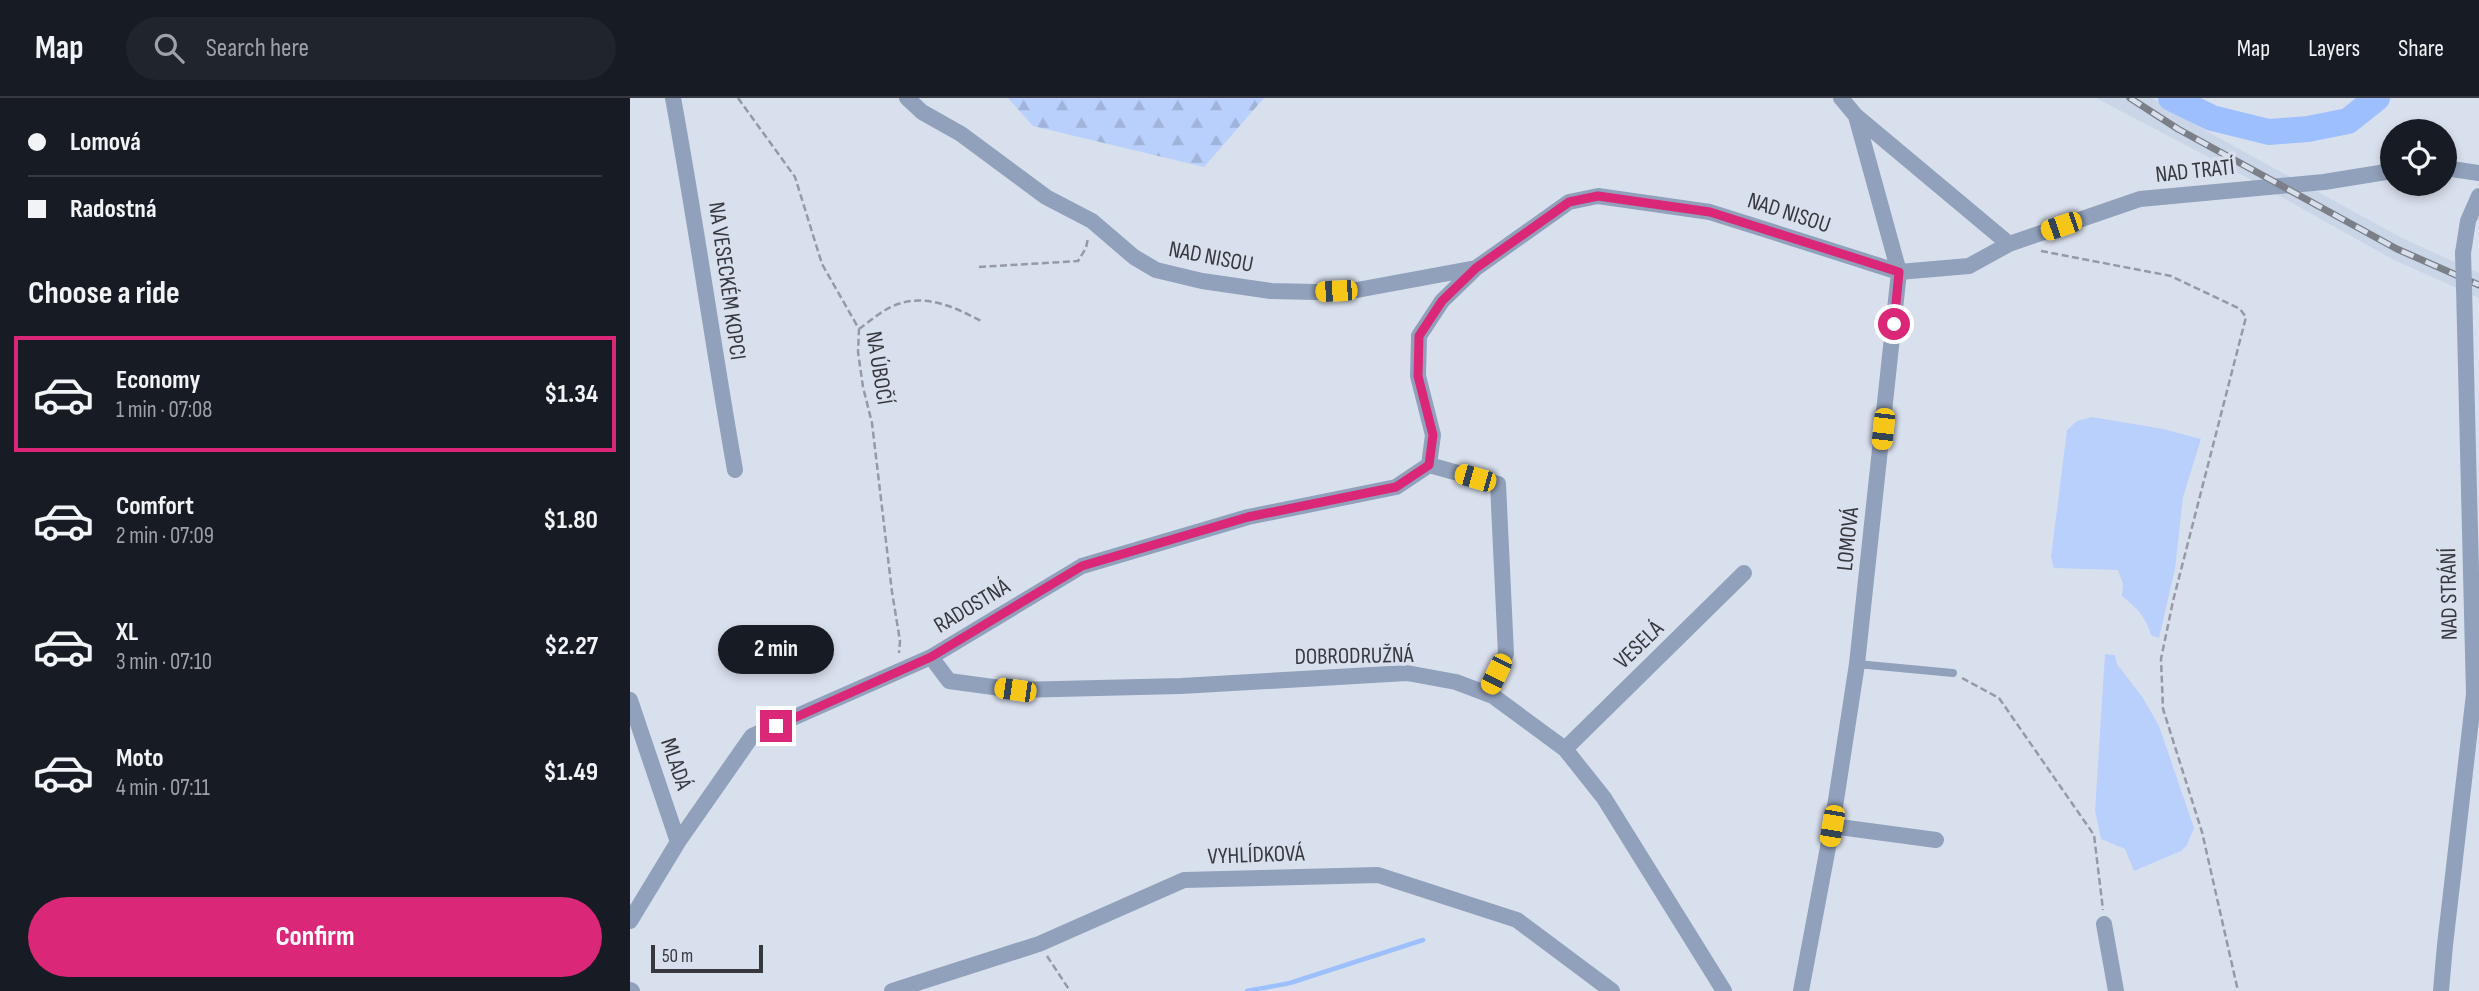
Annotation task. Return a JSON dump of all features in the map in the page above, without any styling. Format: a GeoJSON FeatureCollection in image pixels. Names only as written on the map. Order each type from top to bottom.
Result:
{"type":"FeatureCollection","features":[{"type":"Feature","properties":{"kind":"street","name":"NA VESECKÉM KOPCI"},"geometry":{"type":"LineString","coordinates":[[673,98],[691,191],[735,470]]}},
{"type":"Feature","properties":{"kind":"street","name":"NAD NISOU"},"geometry":{"type":"LineString","coordinates":[[906,98],[922,112],[961,134],[1046,197],[1092,221],[1134,257],[1156,270],[1202,281],[1271,292],[1357,290],[1476,268]]}},
{"type":"Feature","properties":{"kind":"street","name":"LOMOVÁ"},"geometry":{"type":"LineString","coordinates":[[1801,991],[1832,826],[1857,664],[1899,272],[1856,117],[1842,98]]}},
{"type":"Feature","properties":{"kind":"street"},"geometry":{"type":"LineString","coordinates":[[1856,117],[2009,244]]}},
{"type":"Feature","properties":{"kind":"street"},"geometry":{"type":"LineString","coordinates":[[2457,170],[2479,173]]}},
{"type":"Feature","properties":{"kind":"street","name":"NAD TRATÍ"},"geometry":{"type":"LineString","coordinates":[[1899,272],[1969,266],[2009,244],[2140,199],[2324,182],[2380,173]]}},
{"type":"Feature","properties":{"kind":"street","name":"NAD NISOU"},"geometry":{"type":"LineString","coordinates":[[1429,465],[1433,435],[1418,376],[1419,336],[1442,301],[1476,268],[1569,202],[1598,196],[1710,212],[1899,272]]}},
{"type":"Feature","properties":{"kind":"street","name":"NAD STRÁNÍ"},"geometry":{"type":"LineString","coordinates":[[2441,991],[2474,694],[2463,253],[2468,221],[2479,196]]}},
{"type":"Feature","properties":{"kind":"street"},"geometry":{"type":"LineString","coordinates":[[1429,465],[1498,484],[1506,654],[1487,694]]}},
{"type":"Feature","properties":{"kind":"street","name":"RADOSTNÁ"},"geometry":{"type":"LineString","coordinates":[[630,921],[678,842],[752,736],[931,657],[1082,566],[1248,517],[1396,487],[1429,465]]}},
{"type":"Feature","properties":{"kind":"street","name":"VESELÁ"},"geometry":{"type":"LineString","coordinates":[[1565,749],[1744,573]]}},
{"type":"Feature","properties":{"kind":"street","name":"DOBRODRUŽNÁ"},"geometry":{"type":"LineString","coordinates":[[931,657],[950,681],[1015,690],[1181,686],[1407,673],[1456,682],[1487,694],[1565,749],[1604,798],[1724,991]]}},
{"type":"Feature","properties":{"kind":"street","name":"MLADÁ"},"geometry":{"type":"LineString","coordinates":[[630,700],[678,842]]}},
{"type":"Feature","properties":{"kind":"street"},"geometry":{"type":"LineString","coordinates":[[1832,826],[1936,840]]}},
{"type":"Feature","properties":{"kind":"street","name":"VYHLÍDKOVÁ"},"geometry":{"type":"LineString","coordinates":[[892,991],[1039,944],[1184,880],[1378,875],[1517,920],[1612,991]]}},
{"type":"Feature","properties":{"kind":"street"},"geometry":{"type":"LineString","coordinates":[[2104,924],[2116,991]]}},
{"type":"Feature","properties":{"kind":"lane"},"geometry":{"type":"LineString","coordinates":[[1857,664],[1953,673]]}},
{"type":"Feature","properties":{"kind":"path","name":"NA ÚBOČÍ"},"geometry":{"type":"LineString","coordinates":[[738,98],[795,177],[822,264],[859,329],[860,363],[872,424],[881,513],[900,641],[896,673]]}},
{"type":"Feature","properties":{"kind":"path"},"geometry":{"type":"LineString","coordinates":[[979,267],[1078,261],[1086,248],[1092,221]]}},
{"type":"Feature","properties":{"kind":"path"},"geometry":{"type":"LineString","coordinates":[[2035,250],[2171,276],[2240,309],[2246,317],[2173,601],[2161,659],[2163,709],[2202,832],[2238,991]]}},
{"type":"Feature","properties":{"kind":"path"},"geometry":{"type":"LineString","coordinates":[[859,329],[890,307],[915,301],[950,305],[981,321]]}},
{"type":"Feature","properties":{"kind":"path"},"geometry":{"type":"LineString","coordinates":[[1953,673],[1999,698],[2094,835],[2104,924]]}},
{"type":"Feature","properties":{"kind":"path"},"geometry":{"type":"LineString","coordinates":[[1039,944],[1070,991]]}},
{"type":"Feature","properties":{"kind":"shaded area"},"geometry":{"type":"Polygon","coordinates":[[[2096,98],[2152,98],[2199,127],[2402,238],[2479,273],[2479,298],[2392,259],[2235,171],[2096,98]]]}},
{"type":"Feature","properties":{"kind":"green space"},"geometry":{"type":"Polygon","coordinates":[[[1008,98],[1264,98],[1204,167],[1033,126],[1008,98]]]}},
{"type":"Feature","properties":{"kind":"green space"},"geometry":{"type":"Polygon","coordinates":[[[2092,417],[2163,429],[2201,439],[2183,497],[2175,569],[2159,638],[2151,635],[2140,613],[2122,596],[2123,584],[2118,570],[2054,568],[2051,557],[2067,430],[2077,421],[2092,417]]]}},
{"type":"Feature","properties":{"kind":"green space"},"geometry":{"type":"Polygon","coordinates":[[[2105,654],[2115,655],[2117,664],[2143,698],[2159,726],[2194,828],[2187,845],[2181,851],[2134,871],[2125,849],[2101,839],[2095,811],[2105,654]]]}},
{"type":"Feature","properties":{"kind":"waterway"},"geometry":{"type":"LineString","coordinates":[[2171,98],[2212,118],[2269,132],[2308,129],[2348,121],[2377,98]]}},
{"type":"Feature","properties":{"kind":"waterway"},"geometry":{"type":"LineString","coordinates":[[1247,991],[1290,983],[1423,940]]}},
{"type":"Feature","properties":{"kind":"railway"},"geometry":{"type":"LineString","coordinates":[[2130,98],[2178,129],[2397,249],[2479,285]]}},
{"type":"Feature","properties":{"kind":"route"},"geometry":{"type":"LineString","coordinates":[[776,726],[931,657],[1082,566],[1248,517],[1396,487],[1429,465],[1433,435],[1418,376],[1419,336],[1442,301],[1476,268],[1569,202],[1598,196],[1710,212],[1899,272],[1894,324]]}}]}
